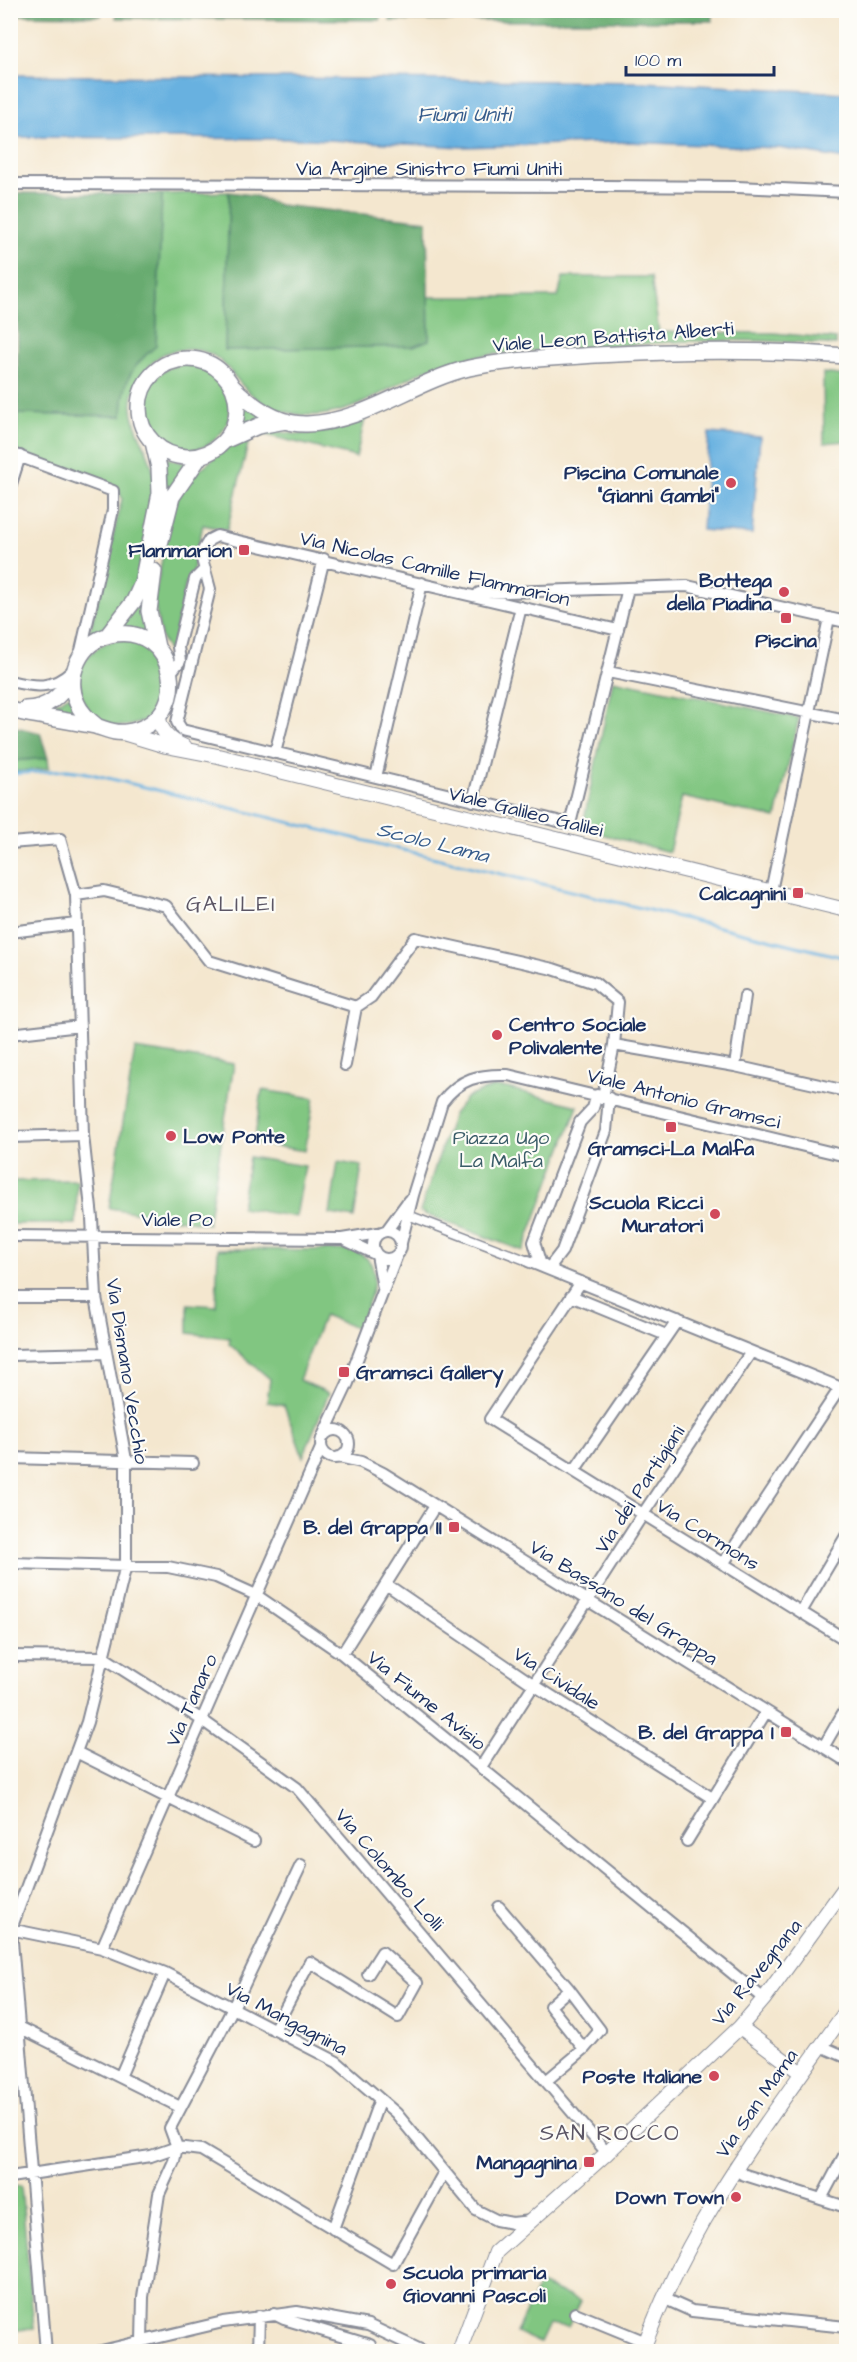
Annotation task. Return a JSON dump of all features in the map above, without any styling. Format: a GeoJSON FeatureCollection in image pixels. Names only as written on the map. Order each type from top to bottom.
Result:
{"type":"FeatureCollection","features":[{"type":"Feature","properties":{"kind":"main road","name":"Viale Leon Battista Alberti"},"geometry":{"type":"LineString","coordinates":[[232,386],[248,401],[286,421],[304,424],[322,423],[355,415],[427,381],[469,368],[511,361],[693,349],[768,350],[846,356]]}},
{"type":"Feature","properties":{"kind":"main road"},"geometry":{"type":"LineString","coordinates":[[10,709],[123,733],[143,728],[159,717],[170,696],[171,672],[157,647],[149,611],[150,586],[172,497],[201,455],[224,441],[232,429],[236,414],[236,400],[232,386],[216,368],[195,359],[180,359],[159,368],[144,385],[139,400],[139,415],[144,430],[153,442],[176,455],[201,455]]}},
{"type":"Feature","properties":{"kind":"main road","name":"Viale Leon Battista Alberti"},"geometry":{"type":"LineString","coordinates":[[224,441],[258,426],[286,421]]}},
{"type":"Feature","properties":{"kind":"main road"},"geometry":{"type":"LineString","coordinates":[[107,636],[134,601],[142,583],[160,493],[159,468],[153,442]]}},
{"type":"Feature","properties":{"kind":"main road"},"geometry":{"type":"LineString","coordinates":[[10,709],[43,706],[61,694],[91,644],[107,636],[133,634],[157,647]]}},
{"type":"Feature","properties":{"kind":"main road"},"geometry":{"type":"LineString","coordinates":[[75,668],[77,705],[98,727]]}},
{"type":"Feature","properties":{"kind":"street","name":"Via Argine Sinistro Fiumi Uniti"},"geometry":{"type":"LineString","coordinates":[[10,184],[617,186],[846,192]]}},
{"type":"Feature","properties":{"kind":"street"},"geometry":{"type":"LineString","coordinates":[[10,487],[15,455],[113,491],[115,501],[75,668],[57,683],[48,686],[33,687],[10,681]]}},
{"type":"Feature","properties":{"kind":"street","name":"Via Nicolas Camille Flammarion"},"geometry":{"type":"LineString","coordinates":[[205,568],[202,550],[209,540],[217,536],[618,630]]}},
{"type":"Feature","properties":{"kind":"street"},"geometry":{"type":"LineString","coordinates":[[275,753],[324,560]]}},
{"type":"Feature","properties":{"kind":"street"},"geometry":{"type":"LineString","coordinates":[[171,672],[180,661],[181,653],[178,647],[195,579],[205,568]]}},
{"type":"Feature","properties":{"kind":"street"},"geometry":{"type":"LineString","coordinates":[[205,568],[210,589],[186,683],[178,727],[275,753],[570,824],[628,588]]}},
{"type":"Feature","properties":{"kind":"street"},"geometry":{"type":"LineString","coordinates":[[376,777],[422,583]]}},
{"type":"Feature","properties":{"kind":"street"},"geometry":{"type":"LineString","coordinates":[[464,593],[687,586],[846,622]]}},
{"type":"Feature","properties":{"kind":"street"},"geometry":{"type":"LineString","coordinates":[[473,801],[521,607]]}},
{"type":"Feature","properties":{"kind":"street"},"geometry":{"type":"LineString","coordinates":[[771,891],[829,618]]}},
{"type":"Feature","properties":{"kind":"street"},"geometry":{"type":"LineString","coordinates":[[181,653],[193,655]]}},
{"type":"Feature","properties":{"kind":"street"},"geometry":{"type":"LineString","coordinates":[[608,672],[846,720]]}},
{"type":"Feature","properties":{"kind":"street"},"geometry":{"type":"LineString","coordinates":[[170,696],[180,691],[186,683]]}},
{"type":"Feature","properties":{"kind":"street"},"geometry":{"type":"LineString","coordinates":[[159,717],[160,725],[175,743],[195,751]]}},
{"type":"Feature","properties":{"kind":"street","name":"Viale Galileo Galilei"},"geometry":{"type":"LineString","coordinates":[[123,733],[145,741],[219,756],[846,910]]}},
{"type":"Feature","properties":{"kind":"street"},"geometry":{"type":"LineString","coordinates":[[219,756],[222,739]]}},
{"type":"Feature","properties":{"kind":"street"},"geometry":{"type":"LineString","coordinates":[[409,803],[414,786]]}},
{"type":"Feature","properties":{"kind":"street"},"geometry":{"type":"LineString","coordinates":[[523,831],[527,813]]}},
{"type":"Feature","properties":{"kind":"street","name":"Via Dismano Vecchio"},"geometry":{"type":"LineString","coordinates":[[10,843],[60,839],[76,895],[83,1134],[94,1236],[96,1297],[104,1353],[126,1460],[126,1564],[87,1722],[11,1929]]}},
{"type":"Feature","properties":{"kind":"street"},"geometry":{"type":"LineString","coordinates":[[76,895],[104,891],[166,906],[209,961],[356,1007]]}},
{"type":"Feature","properties":{"kind":"street"},"geometry":{"type":"LineString","coordinates":[[10,932],[76,924]]}},
{"type":"Feature","properties":{"kind":"street"},"geometry":{"type":"LineString","coordinates":[[345,1065],[356,1007],[371,997],[416,938],[553,969],[595,983],[618,1002],[614,1045],[603,1097],[606,1131],[559,1254],[552,1264],[553,1270]]}},
{"type":"Feature","properties":{"kind":"street"},"geometry":{"type":"LineString","coordinates":[[735,1066],[745,996]]}},
{"type":"Feature","properties":{"kind":"street"},"geometry":{"type":"LineString","coordinates":[[10,1034],[80,1026]]}},
{"type":"Feature","properties":{"kind":"street"},"geometry":{"type":"LineString","coordinates":[[614,1045],[735,1066],[846,1091]]}},
{"type":"Feature","properties":{"kind":"street","name":"Viale Antonio Gramsci"},"geometry":{"type":"LineString","coordinates":[[401,1243],[439,1109],[451,1090],[462,1081],[476,1076],[508,1075],[846,1156]]}},
{"type":"Feature","properties":{"kind":"street"},"geometry":{"type":"LineString","coordinates":[[553,1270],[540,1263],[534,1242],[580,1122],[603,1097]]}},
{"type":"Feature","properties":{"kind":"street"},"geometry":{"type":"LineString","coordinates":[[586,1115],[597,1114],[606,1122]]}},
{"type":"Feature","properties":{"kind":"street"},"geometry":{"type":"LineString","coordinates":[[10,1137],[83,1134]]}},
{"type":"Feature","properties":{"kind":"street","name":"Viale Antonio Gramsci"},"geometry":{"type":"LineString","coordinates":[[383,1232],[413,1195]]}},
{"type":"Feature","properties":{"kind":"street"},"geometry":{"type":"LineString","coordinates":[[408,1215],[553,1270],[843,1389],[723,1564]]}},
{"type":"Feature","properties":{"kind":"street"},"geometry":{"type":"LineString","coordinates":[[337,1458],[326,1455],[322,1442],[348,1383],[384,1289],[397,1255],[401,1243],[395,1232],[383,1232],[372,1242],[384,1289]]}},
{"type":"Feature","properties":{"kind":"street","name":"Viale Po"},"geometry":{"type":"LineString","coordinates":[[10,1236],[342,1239],[383,1232]]}},
{"type":"Feature","properties":{"kind":"street","name":"Viale Po"},"geometry":{"type":"LineString","coordinates":[[342,1239],[377,1255]]}},
{"type":"Feature","properties":{"kind":"street"},"geometry":{"type":"LineString","coordinates":[[537,1250],[545,1257],[559,1254]]}},
{"type":"Feature","properties":{"kind":"street"},"geometry":{"type":"LineString","coordinates":[[377,1255],[389,1259],[397,1255]]}},
{"type":"Feature","properties":{"kind":"street"},"geometry":{"type":"LineString","coordinates":[[581,1282],[572,1296],[666,1335]]}},
{"type":"Feature","properties":{"kind":"street","name":"Via Cormons"},"geometry":{"type":"LineString","coordinates":[[572,1296],[490,1419],[846,1640]]}},
{"type":"Feature","properties":{"kind":"street"},"geometry":{"type":"LineString","coordinates":[[10,1297],[96,1297]]}},
{"type":"Feature","properties":{"kind":"street"},"geometry":{"type":"LineString","coordinates":[[574,1471],[677,1321]]}},
{"type":"Feature","properties":{"kind":"street","name":"Via dei Partigiani"},"geometry":{"type":"LineString","coordinates":[[481,1767],[642,1514],[751,1352]]}},
{"type":"Feature","properties":{"kind":"street"},"geometry":{"type":"LineString","coordinates":[[10,1355],[104,1353]]}},
{"type":"Feature","properties":{"kind":"street"},"geometry":{"type":"LineString","coordinates":[[314,1467],[321,1461],[337,1458],[346,1452],[349,1444],[344,1433],[340,1409],[348,1383]]}},
{"type":"Feature","properties":{"kind":"street"},"geometry":{"type":"LineString","coordinates":[[322,1442],[331,1430],[344,1433]]}},
{"type":"Feature","properties":{"kind":"street","name":"Via Tanaro"},"geometry":{"type":"LineString","coordinates":[[102,1948],[314,1467],[322,1442]]}},
{"type":"Feature","properties":{"kind":"street","name":"Via Bassano del Grappa"},"geometry":{"type":"LineString","coordinates":[[349,1444],[383,1473]]}},
{"type":"Feature","properties":{"kind":"street"},"geometry":{"type":"LineString","coordinates":[[10,1458],[193,1463]]}},
{"type":"Feature","properties":{"kind":"street","name":"Via Bassano del Grappa"},"geometry":{"type":"LineString","coordinates":[[337,1458],[361,1462],[383,1473],[846,1761]]}},
{"type":"Feature","properties":{"kind":"street"},"geometry":{"type":"LineString","coordinates":[[342,1654],[435,1506]]}},
{"type":"Feature","properties":{"kind":"street"},"geometry":{"type":"LineString","coordinates":[[801,1612],[846,1536]]}},
{"type":"Feature","properties":{"kind":"street","name":"Via Fiume Avisio"},"geometry":{"type":"LineString","coordinates":[[10,1563],[126,1564],[168,1567],[216,1577],[256,1595],[342,1654],[764,1999]]}},
{"type":"Feature","properties":{"kind":"street","name":"Via Cividale"},"geometry":{"type":"LineString","coordinates":[[386,1584],[534,1685],[712,1798]]}},
{"type":"Feature","properties":{"kind":"street"},"geometry":{"type":"LineString","coordinates":[[10,1656],[103,1657]]}},
{"type":"Feature","properties":{"kind":"street","name":"Via Colombo Lolli"},"geometry":{"type":"LineString","coordinates":[[103,1657],[202,1720],[297,1788],[607,2153]]}},
{"type":"Feature","properties":{"kind":"street"},"geometry":{"type":"LineString","coordinates":[[824,1746],[846,1708]]}},
{"type":"Feature","properties":{"kind":"street"},"geometry":{"type":"LineString","coordinates":[[687,1840],[766,1712]]}},
{"type":"Feature","properties":{"kind":"street"},"geometry":{"type":"LineString","coordinates":[[76,1752],[254,1841]]}},
{"type":"Feature","properties":{"kind":"street"},"geometry":{"type":"LineString","coordinates":[[142,2341],[143,2297],[159,2194],[174,2162],[177,2147],[170,2128],[233,2008],[301,1865]]}},
{"type":"Feature","properties":{"kind":"street","name":"Via Ravegnana"},"geometry":{"type":"LineString","coordinates":[[460,2348],[496,2252],[607,2153],[740,2027],[764,1999],[846,1886]]}},
{"type":"Feature","properties":{"kind":"street"},"geometry":{"type":"LineString","coordinates":[[499,1907],[569,1989],[600,2030],[584,2049],[546,2081]]}},
{"type":"Feature","properties":{"kind":"street"},"geometry":{"type":"LineString","coordinates":[[11,1929],[46,2352]]}},
{"type":"Feature","properties":{"kind":"street","name":"Via Mangagnina"},"geometry":{"type":"LineString","coordinates":[[11,1929],[102,1948],[165,1973],[336,2062],[396,2114],[476,2210],[504,2221],[531,2222]]}},
{"type":"Feature","properties":{"kind":"street"},"geometry":{"type":"LineString","coordinates":[[274,2030],[310,1962],[398,2017],[417,1983],[382,1952],[368,1974]]}},
{"type":"Feature","properties":{"kind":"street"},"geometry":{"type":"LineString","coordinates":[[120,2077],[165,1973]]}},
{"type":"Feature","properties":{"kind":"street"},"geometry":{"type":"LineString","coordinates":[[569,1989],[550,2006],[584,2049]]}},
{"type":"Feature","properties":{"kind":"street","name":"Via San Mama"},"geometry":{"type":"LineString","coordinates":[[644,2347],[663,2298],[695,2234],[736,2166],[846,2011]]}},
{"type":"Feature","properties":{"kind":"street"},"geometry":{"type":"LineString","coordinates":[[19,2027],[180,2106]]}},
{"type":"Feature","properties":{"kind":"street"},"geometry":{"type":"LineString","coordinates":[[740,2027],[801,2072]]}},
{"type":"Feature","properties":{"kind":"street"},"geometry":{"type":"LineString","coordinates":[[821,2046],[846,2057]]}},
{"type":"Feature","properties":{"kind":"street"},"geometry":{"type":"LineString","coordinates":[[333,2229],[380,2099]]}},
{"type":"Feature","properties":{"kind":"street"},"geometry":{"type":"LineString","coordinates":[[10,2177],[151,2156],[177,2147],[201,2150],[393,2264],[444,2172]]}},
{"type":"Feature","properties":{"kind":"street"},"geometry":{"type":"LineString","coordinates":[[820,2199],[846,2152]]}},
{"type":"Feature","properties":{"kind":"street"},"geometry":{"type":"LineString","coordinates":[[736,2166],[742,2174],[846,2207]]}},
{"type":"Feature","properties":{"kind":"street"},"geometry":{"type":"LineString","coordinates":[[663,2298],[692,2311],[846,2327]]}},
{"type":"Feature","properties":{"kind":"street"},"geometry":{"type":"LineString","coordinates":[[97,2352],[223,2322],[297,2312],[368,2325],[425,2352]]}},
{"type":"Feature","properties":{"kind":"street"},"geometry":{"type":"LineString","coordinates":[[575,2313],[644,2347]]}},
{"type":"Feature","properties":{"kind":"street"},"geometry":{"type":"LineString","coordinates":[[273,2314],[370,2345],[369,2352]]}},
{"type":"Feature","properties":{"kind":"street"},"geometry":{"type":"LineString","coordinates":[[258,2352],[259,2316]]}},
{"type":"Feature","properties":{"kind":"green space"},"geometry":{"type":"Polygon","coordinates":[[[11,10],[101,10],[101,16],[11,15],[11,10]]]}},
{"type":"Feature","properties":{"kind":"green space"},"geometry":{"type":"Polygon","coordinates":[[[117,10],[380,10],[380,20],[116,18],[117,10]]]}},
{"type":"Feature","properties":{"kind":"green space"},"geometry":{"type":"Polygon","coordinates":[[[391,10],[712,10],[712,21],[390,21],[391,10]]]}},
{"type":"Feature","properties":{"kind":"green space"},"geometry":{"type":"Polygon","coordinates":[[[229,192],[225,350],[413,346],[429,340],[428,297],[558,297],[563,277],[651,277],[659,332],[774,333],[836,339],[836,345],[772,341],[679,342],[471,357],[423,371],[348,409],[314,415],[287,412],[262,402],[242,385],[226,366],[208,353],[179,350],[161,355],[140,378],[133,395],[132,411],[154,473],[155,492],[136,584],[121,612],[102,629],[89,635],[122,499],[118,488],[16,451],[18,414],[122,416],[124,394],[129,376],[139,361],[156,346],[162,194],[229,192]]]}},
{"type":"Feature","properties":{"kind":"green space"},"geometry":{"type":"Polygon","coordinates":[[[229,192],[252,195],[279,205],[427,221],[429,340],[413,346],[225,350],[229,192]]]}},
{"type":"Feature","properties":{"kind":"green space"},"geometry":{"type":"Polygon","coordinates":[[[10,193],[162,194],[156,346],[139,361],[129,376],[124,394],[122,416],[18,414],[17,223],[14,210],[11,209],[10,193]]]}},
{"type":"Feature","properties":{"kind":"green space"},"geometry":{"type":"Polygon","coordinates":[[[187,364],[203,368],[217,377],[226,391],[230,407],[226,423],[217,437],[203,446],[187,450],[171,446],[157,437],[148,423],[144,407],[148,391],[157,377],[171,368],[187,364]]]}},
{"type":"Feature","properties":{"kind":"green space"},"geometry":{"type":"Polygon","coordinates":[[[823,373],[846,376],[846,441],[824,443],[823,373]]]}},
{"type":"Feature","properties":{"kind":"green space"},"geometry":{"type":"Polygon","coordinates":[[[242,401],[269,418],[237,430],[242,401]]]}},
{"type":"Feature","properties":{"kind":"green space"},"geometry":{"type":"Polygon","coordinates":[[[365,419],[356,457],[262,434],[263,431],[295,434],[317,433],[365,419]]]}},
{"type":"Feature","properties":{"kind":"green space"},"geometry":{"type":"Polygon","coordinates":[[[250,436],[227,530],[203,525],[191,579],[186,583],[182,601],[186,605],[185,612],[179,614],[173,644],[176,650],[173,661],[161,637],[154,601],[172,507],[190,478],[232,443],[250,436]]]}},
{"type":"Feature","properties":{"kind":"green space"},"geometry":{"type":"Polygon","coordinates":[[[162,457],[188,464],[169,491],[167,491],[162,457]]]}},
{"type":"Feature","properties":{"kind":"green space"},"geometry":{"type":"Polygon","coordinates":[[[139,603],[143,604],[149,635],[120,627],[139,603]]]}},
{"type":"Feature","properties":{"kind":"green space"},"geometry":{"type":"Polygon","coordinates":[[[122,640],[146,647],[158,659],[165,683],[158,707],[146,719],[122,726],[98,719],[86,707],[79,683],[86,659],[98,647],[122,640]]]}},
{"type":"Feature","properties":{"kind":"green space"},"geometry":{"type":"Polygon","coordinates":[[[613,680],[799,718],[776,818],[682,797],[669,852],[582,829],[613,680]]]}},
{"type":"Feature","properties":{"kind":"green space"},"geometry":{"type":"Polygon","coordinates":[[[70,695],[81,717],[41,711],[70,695]]]}},
{"type":"Feature","properties":{"kind":"green space"},"geometry":{"type":"Polygon","coordinates":[[[11,726],[40,733],[48,758],[11,761],[11,726]]]}},
{"type":"Feature","properties":{"kind":"green space"},"geometry":{"type":"Polygon","coordinates":[[[48,758],[49,768],[11,772],[11,761],[48,758]]]}},
{"type":"Feature","properties":{"kind":"green space","name":"Low Ponte"},"geometry":{"type":"Polygon","coordinates":[[[135,1049],[234,1064],[208,1224],[109,1208],[135,1049]]]}},
{"type":"Feature","properties":{"kind":"green space","name":"Piazza Ugo La Malfa"},"geometry":{"type":"Polygon","coordinates":[[[493,1087],[507,1088],[578,1106],[523,1251],[420,1212],[453,1114],[467,1097],[493,1087]]]}},
{"type":"Feature","properties":{"kind":"green space"},"geometry":{"type":"Polygon","coordinates":[[[262,1090],[314,1098],[305,1151],[254,1143],[262,1090]]]}},
{"type":"Feature","properties":{"kind":"green space"},"geometry":{"type":"Polygon","coordinates":[[[249,1157],[305,1166],[296,1217],[241,1208],[249,1157]]]}},
{"type":"Feature","properties":{"kind":"green space"},"geometry":{"type":"Polygon","coordinates":[[[338,1162],[362,1166],[354,1218],[330,1214],[338,1162]]]}},
{"type":"Feature","properties":{"kind":"green space"},"geometry":{"type":"Polygon","coordinates":[[[77,1180],[76,1224],[11,1224],[11,1181],[77,1180]]]}},
{"type":"Feature","properties":{"kind":"green space"},"geometry":{"type":"Polygon","coordinates":[[[218,1249],[351,1250],[371,1263],[374,1284],[358,1329],[324,1315],[299,1380],[329,1393],[303,1457],[284,1405],[267,1402],[270,1379],[229,1344],[230,1338],[188,1333],[188,1304],[216,1306],[218,1249]]]}},
{"type":"Feature","properties":{"kind":"green space"},"geometry":{"type":"Polygon","coordinates":[[[21,2186],[34,2328],[11,2331],[11,2187],[21,2186]]]}},
{"type":"Feature","properties":{"kind":"green space"},"geometry":{"type":"Polygon","coordinates":[[[539,2284],[581,2301],[568,2327],[549,2324],[540,2343],[516,2332],[539,2284]]]}},
{"type":"Feature","properties":{"kind":"water","name":"Fiumi Uniti"},"geometry":{"type":"Polygon","coordinates":[[[11,75],[644,82],[846,93],[846,159],[779,148],[627,142],[463,147],[309,139],[11,137],[11,75]]]}},
{"type":"Feature","properties":{"kind":"water","name":"Piscina Comunale \"Gianni Gambi\""},"geometry":{"type":"Polygon","coordinates":[[[709,433],[760,437],[752,534],[702,530],[709,433]]]}},
{"type":"Feature","properties":{"kind":"waterway","name":"Scolo Lama"},"geometry":{"type":"LineString","coordinates":[[10,774],[67,770],[83,772],[846,958]]}},
{"type":"Feature","properties":{"kind":"place","name":"Piscina Comunale \"Gianni Gambi\""},"geometry":{"type":"Point","coordinates":[731,483]}},
{"type":"Feature","properties":{"kind":"place","name":"Flammarion"},"geometry":{"type":"Point","coordinates":[244,550]}},
{"type":"Feature","properties":{"kind":"place","name":"Bottega della Piadina"},"geometry":{"type":"Point","coordinates":[784,592]}},
{"type":"Feature","properties":{"kind":"place","name":"Piscina"},"geometry":{"type":"Point","coordinates":[786,618]}},
{"type":"Feature","properties":{"kind":"place","name":"Calcagnini"},"geometry":{"type":"Point","coordinates":[798,893]}},
{"type":"Feature","properties":{"kind":"place","name":"Centro Sociale Polivalente"},"geometry":{"type":"Point","coordinates":[497,1035]}},
{"type":"Feature","properties":{"kind":"place","name":"Gramsci-La Malfa"},"geometry":{"type":"Point","coordinates":[671,1127]}},
{"type":"Feature","properties":{"kind":"place","name":"Low Ponte"},"geometry":{"type":"Point","coordinates":[171,1136]}},
{"type":"Feature","properties":{"kind":"place","name":"Scuola Ricci Muratori"},"geometry":{"type":"Point","coordinates":[715,1214]}},
{"type":"Feature","properties":{"kind":"place","name":"Gramsci Gallery"},"geometry":{"type":"Point","coordinates":[344,1372]}},
{"type":"Feature","properties":{"kind":"place","name":"B. del Grappa II"},"geometry":{"type":"Point","coordinates":[454,1527]}},
{"type":"Feature","properties":{"kind":"place","name":"B. del Grappa I"},"geometry":{"type":"Point","coordinates":[786,1732]}},
{"type":"Feature","properties":{"kind":"place","name":"Poste Italiane"},"geometry":{"type":"Point","coordinates":[714,2076]}},
{"type":"Feature","properties":{"kind":"place","name":"Mangagnina"},"geometry":{"type":"Point","coordinates":[589,2162]}},
{"type":"Feature","properties":{"kind":"place","name":"Down Town"},"geometry":{"type":"Point","coordinates":[736,2197]}},
{"type":"Feature","properties":{"kind":"place","name":"Scuola primaria Giovanni Pascoli"},"geometry":{"type":"Point","coordinates":[391,2284]}},
{"type":"Feature","properties":{"kind":"district","name":"GALILEI"},"geometry":{"type":"Point","coordinates":[231,903]}},
{"type":"Feature","properties":{"kind":"district","name":"SAN ROCCO"},"geometry":{"type":"Point","coordinates":[610,2132]}}]}
